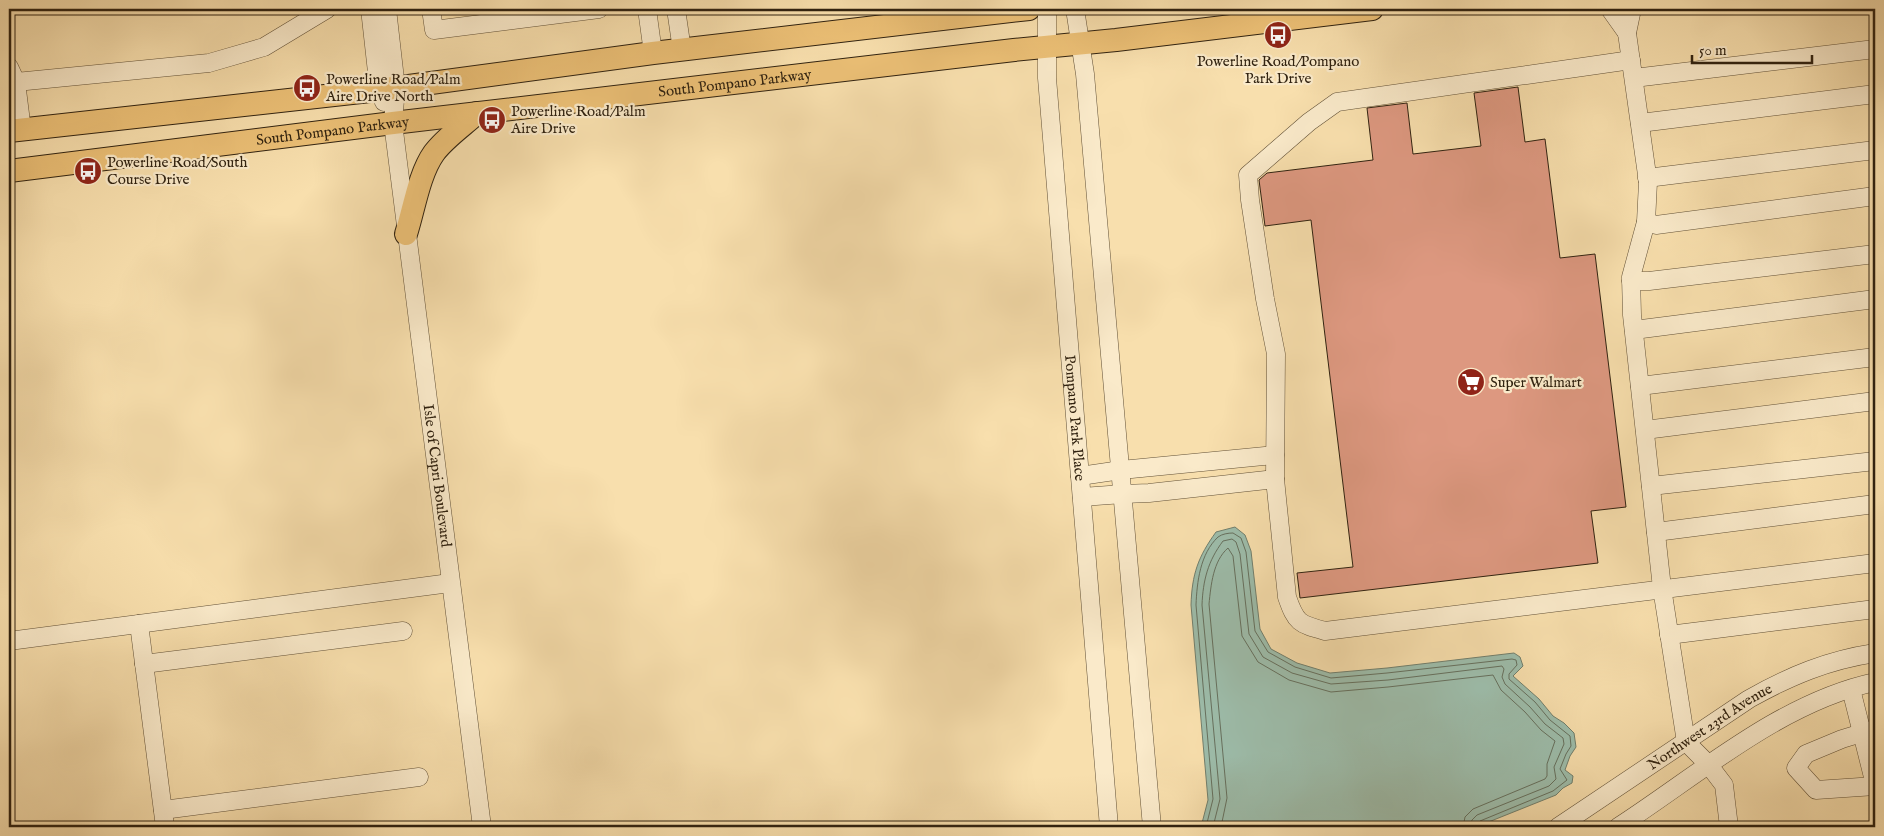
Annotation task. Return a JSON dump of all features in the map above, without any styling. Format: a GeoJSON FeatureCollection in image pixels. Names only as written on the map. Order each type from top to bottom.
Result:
{"type":"FeatureCollection","features":[{"type":"Feature","properties":{"kind":"main road"},"geometry":{"type":"LineString","coordinates":[[13,134],[387,89],[938,14],[1020,9]]}},
{"type":"Feature","properties":{"kind":"main road","name":"South Pompano Parkway"},"geometry":{"type":"LineString","coordinates":[[9,171],[477,113],[1372,9]]}},
{"type":"Feature","properties":{"kind":"main road"},"geometry":{"type":"LineString","coordinates":[[406,234],[424,172],[434,154],[443,142],[477,113]]}},
{"type":"Feature","properties":{"kind":"street"},"geometry":{"type":"LineString","coordinates":[[13,134],[12,75],[209,63],[264,47],[327,9]]}},
{"type":"Feature","properties":{"kind":"street"},"geometry":{"type":"LineString","coordinates":[[370,9],[387,89]]}},
{"type":"Feature","properties":{"kind":"street"},"geometry":{"type":"LineString","coordinates":[[387,9],[387,89]]}},
{"type":"Feature","properties":{"kind":"street"},"geometry":{"type":"LineString","coordinates":[[431,9],[434,30],[599,9]]}},
{"type":"Feature","properties":{"kind":"street"},"geometry":{"type":"LineString","coordinates":[[647,9],[653,53]]}},
{"type":"Feature","properties":{"kind":"street"},"geometry":{"type":"LineString","coordinates":[[676,9],[682,50]]}},
{"type":"Feature","properties":{"kind":"street","name":"Pompano Park Place"},"geometry":{"type":"LineString","coordinates":[[1047,9],[1046,78],[1109,827]]}},
{"type":"Feature","properties":{"kind":"street"},"geometry":{"type":"LineString","coordinates":[[1075,9],[1085,74],[1152,827]]}},
{"type":"Feature","properties":{"kind":"street"},"geometry":{"type":"LineString","coordinates":[[1610,9],[1627,33]]}},
{"type":"Feature","properties":{"kind":"street"},"geometry":{"type":"LineString","coordinates":[[1632,9],[1627,33],[1647,178],[1646,222],[1631,282],[1634,330],[1662,588],[1686,742],[1708,764],[1724,785],[1729,827]]}},
{"type":"Feature","properties":{"kind":"street"},"geometry":{"type":"LineString","coordinates":[[1634,78],[1875,49]]}},
{"type":"Feature","properties":{"kind":"street"},"geometry":{"type":"LineString","coordinates":[[1631,60],[1337,102],[1309,122],[1248,175],[1264,290],[1276,354],[1275,479],[1287,597],[1293,614],[1303,625],[1325,631],[1875,563]]}},
{"type":"Feature","properties":{"kind":"street","name":"Isle of Capri Boulevard"},"geometry":{"type":"LineString","coordinates":[[387,89],[393,123],[482,827]]}},
{"type":"Feature","properties":{"kind":"street"},"geometry":{"type":"LineString","coordinates":[[1640,123],[1875,94]]}},
{"type":"Feature","properties":{"kind":"street"},"geometry":{"type":"LineString","coordinates":[[1647,178],[1875,150]]}},
{"type":"Feature","properties":{"kind":"street"},"geometry":{"type":"LineString","coordinates":[[1646,222],[1656,225],[1875,196]]}},
{"type":"Feature","properties":{"kind":"street"},"geometry":{"type":"LineString","coordinates":[[1631,282],[1875,254]]}},
{"type":"Feature","properties":{"kind":"street"},"geometry":{"type":"LineString","coordinates":[[1634,330],[1875,299]]}},
{"type":"Feature","properties":{"kind":"street"},"geometry":{"type":"LineString","coordinates":[[1640,386],[1875,358]]}},
{"type":"Feature","properties":{"kind":"street"},"geometry":{"type":"LineString","coordinates":[[1645,430],[1875,401]]}},
{"type":"Feature","properties":{"kind":"street"},"geometry":{"type":"LineString","coordinates":[[1080,476],[1121,470],[1275,455]]}},
{"type":"Feature","properties":{"kind":"street"},"geometry":{"type":"LineString","coordinates":[[1651,486],[1875,461]]}},
{"type":"Feature","properties":{"kind":"street"},"geometry":{"type":"LineString","coordinates":[[1082,497],[1149,494],[1275,479]]}},
{"type":"Feature","properties":{"kind":"street"},"geometry":{"type":"LineString","coordinates":[[1656,532],[1875,504]]}},
{"type":"Feature","properties":{"kind":"street"},"geometry":{"type":"LineString","coordinates":[[9,641],[450,583]]}},
{"type":"Feature","properties":{"kind":"street"},"geometry":{"type":"LineString","coordinates":[[1669,635],[1875,609]]}},
{"type":"Feature","properties":{"kind":"street"},"geometry":{"type":"LineString","coordinates":[[139,624],[164,819],[419,777]]}},
{"type":"Feature","properties":{"kind":"street"},"geometry":{"type":"LineString","coordinates":[[144,664],[402,631]]}},
{"type":"Feature","properties":{"kind":"street","name":"Northwest 23rd Avenue"},"geometry":{"type":"LineString","coordinates":[[1558,827],[1748,699],[1780,681],[1817,666],[1875,653]]}},
{"type":"Feature","properties":{"kind":"street","name":"Northwest 23rd Avenue"},"geometry":{"type":"LineString","coordinates":[[1618,827],[1651,806],[1708,764],[1760,732],[1814,703],[1875,682]]}},
{"type":"Feature","properties":{"kind":"street"},"geometry":{"type":"LineString","coordinates":[[1851,689],[1869,731],[1875,786],[1816,790],[1796,768],[1806,754],[1842,739],[1869,731]]}},
{"type":"Feature","properties":{"kind":"water"},"geometry":{"type":"Polygon","coordinates":[[[1235,527],[1245,535],[1251,551],[1260,629],[1271,649],[1297,663],[1330,673],[1514,653],[1520,657],[1523,666],[1513,676],[1539,699],[1553,716],[1574,733],[1576,747],[1570,756],[1565,770],[1573,776],[1572,783],[1556,795],[1476,827],[1201,827],[1208,800],[1191,605],[1192,594],[1197,566],[1210,541],[1216,532],[1235,527]]]}},
{"type":"Feature","properties":{"kind":"building","name":"Super Walmart"},"geometry":{"type":"Polygon","coordinates":[[[1518,87],[1525,142],[1545,139],[1560,258],[1595,254],[1626,507],[1591,511],[1598,563],[1300,598],[1297,573],[1353,567],[1311,220],[1265,226],[1259,180],[1267,173],[1373,160],[1367,108],[1407,103],[1413,154],[1481,146],[1474,93],[1518,87]]]}},
{"type":"Feature","properties":{"kind":"place","name":"Powerline Road/Pompano Park Drive"},"geometry":{"type":"Point","coordinates":[1278,35]}},
{"type":"Feature","properties":{"kind":"place","name":"Powerline Road/Palm Aire Drive North"},"geometry":{"type":"Point","coordinates":[307,88]}},
{"type":"Feature","properties":{"kind":"place","name":"Powerline Road/Palm Aire Drive"},"geometry":{"type":"Point","coordinates":[492,120]}},
{"type":"Feature","properties":{"kind":"place","name":"Powerline Road/South Course Drive"},"geometry":{"type":"Point","coordinates":[88,171]}},
{"type":"Feature","properties":{"kind":"place","name":"Super Walmart"},"geometry":{"type":"Point","coordinates":[1471,382]}}]}
